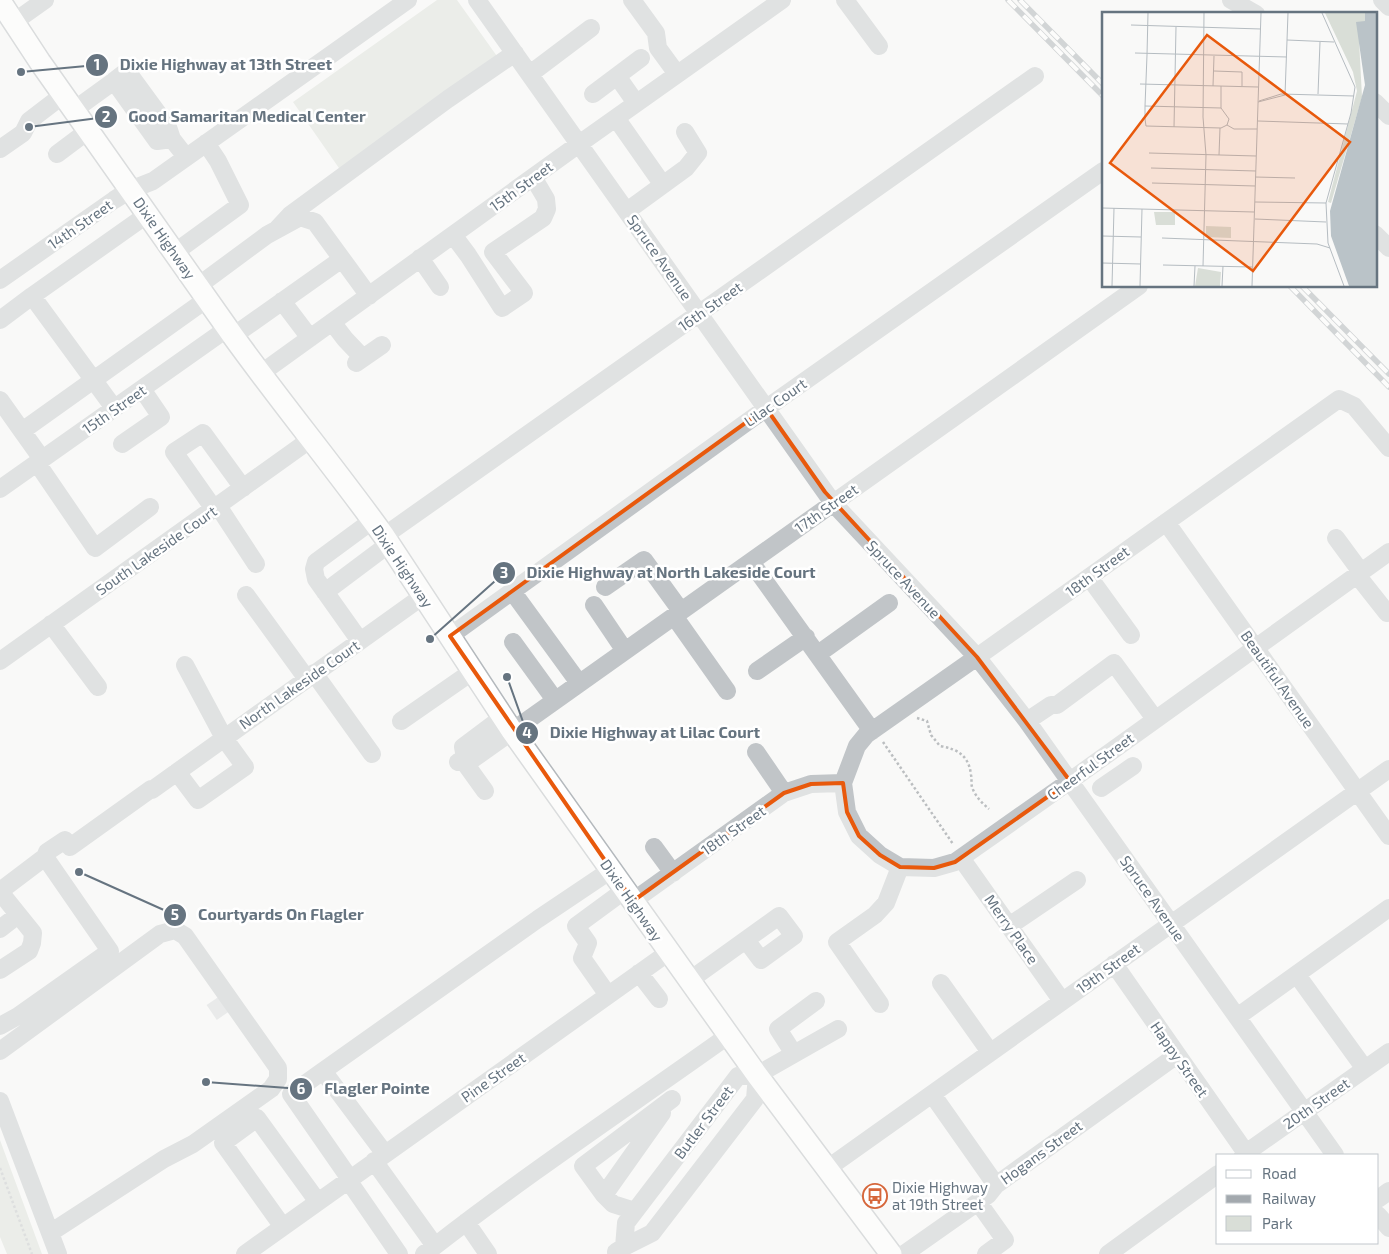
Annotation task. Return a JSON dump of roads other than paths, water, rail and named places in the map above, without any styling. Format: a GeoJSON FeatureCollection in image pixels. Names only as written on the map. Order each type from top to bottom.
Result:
{"type":"FeatureCollection","features":[{"type":"Feature","properties":{"kind":"main road","name":"Dixie Highway"},"geometry":{"type":"LineString","coordinates":[[0,1],[260,374],[382,534],[508,724],[629,896],[757,1074],[891,1254]]}},
{"type":"Feature","properties":{"kind":"street"},"geometry":{"type":"LineString","coordinates":[[14,22],[45,0]]}},
{"type":"Feature","properties":{"kind":"street","name":"14th Street"},"geometry":{"type":"LineString","coordinates":[[0,280],[114,200],[130,190],[153,180],[408,0]]}},
{"type":"Feature","properties":{"kind":"street","name":"Spruce Avenue"},"geometry":{"type":"LineString","coordinates":[[477,0],[833,503],[978,657],[1028,721],[1334,1154]]}},
{"type":"Feature","properties":{"kind":"street"},"geometry":{"type":"LineString","coordinates":[[632,0],[656,33],[658,48],[678,74]]}},
{"type":"Feature","properties":{"kind":"street","name":"15th Street"},"geometry":{"type":"LineString","coordinates":[[260,374],[782,0]]}},
{"type":"Feature","properties":{"kind":"street"},"geometry":{"type":"LineString","coordinates":[[845,0],[880,46]]}},
{"type":"Feature","properties":{"kind":"street"},"geometry":{"type":"LineString","coordinates":[[1231,0],[1252,12]]}},
{"type":"Feature","properties":{"kind":"street"},"geometry":{"type":"LineString","coordinates":[[1382,0],[1389,7]]}},
{"type":"Feature","properties":{"kind":"street"},"geometry":{"type":"LineString","coordinates":[[530,74],[591,28]]}},
{"type":"Feature","properties":{"kind":"street"},"geometry":{"type":"LineString","coordinates":[[278,229],[290,215],[515,53]]}},
{"type":"Feature","properties":{"kind":"street"},"geometry":{"type":"LineString","coordinates":[[593,94],[641,58]]}},
{"type":"Feature","properties":{"kind":"street"},"geometry":{"type":"LineString","coordinates":[[0,149],[22,133],[29,120],[114,81],[127,71],[168,127],[172,139],[186,157]]}},
{"type":"Feature","properties":{"kind":"street"},"geometry":{"type":"LineString","coordinates":[[617,76],[636,103]]}},
{"type":"Feature","properties":{"kind":"street","name":"16th Street"},"geometry":{"type":"LineString","coordinates":[[382,534],[700,314],[1036,76]]}},
{"type":"Feature","properties":{"kind":"street"},"geometry":{"type":"LineString","coordinates":[[1376,103],[1389,116]]}},
{"type":"Feature","properties":{"kind":"street"},"geometry":{"type":"LineString","coordinates":[[616,118],[663,185]]}},
{"type":"Feature","properties":{"kind":"street"},"geometry":{"type":"LineString","coordinates":[[57,154],[89,130]]}},
{"type":"Feature","properties":{"kind":"street"},"geometry":{"type":"LineString","coordinates":[[627,211],[686,168],[698,153],[685,132]]}},
{"type":"Feature","properties":{"kind":"street"},"geometry":{"type":"LineString","coordinates":[[174,252],[240,205],[218,161],[206,143]]}},
{"type":"Feature","properties":{"kind":"street","name":"Lilac Court"},"geometry":{"type":"LineString","coordinates":[[450,636],[766,408],[1102,171]]}},
{"type":"Feature","properties":{"kind":"street"},"geometry":{"type":"LineString","coordinates":[[453,235],[502,308],[524,293],[493,252],[543,218],[547,209],[546,199],[533,177]]}},
{"type":"Feature","properties":{"kind":"street"},"geometry":{"type":"LineString","coordinates":[[0,320],[148,214]]}},
{"type":"Feature","properties":{"kind":"street"},"geometry":{"type":"LineString","coordinates":[[22,431],[94,380],[203,292],[267,235],[300,217],[315,222],[369,296]]}},
{"type":"Feature","properties":{"kind":"street"},"geometry":{"type":"LineString","coordinates":[[1376,235],[1389,248]]}},
{"type":"Feature","properties":{"kind":"street"},"geometry":{"type":"LineString","coordinates":[[420,258],[440,287]]}},
{"type":"Feature","properties":{"kind":"street","name":"15th Street"},"geometry":{"type":"LineString","coordinates":[[0,489],[142,389],[282,301],[342,259]]}},
{"type":"Feature","properties":{"kind":"street","name":"17th Street"},"geometry":{"type":"LineString","coordinates":[[485,791],[462,760],[464,747],[555,700],[1136,288]]}},
{"type":"Feature","properties":{"kind":"street"},"geometry":{"type":"LineString","coordinates":[[32,296],[114,408]]}},
{"type":"Feature","properties":{"kind":"street"},"geometry":{"type":"LineString","coordinates":[[282,301],[310,338]]}},
{"type":"Feature","properties":{"kind":"street"},"geometry":{"type":"LineString","coordinates":[[332,322],[360,361],[382,345]]}},
{"type":"Feature","properties":{"kind":"street"},"geometry":{"type":"LineString","coordinates":[[122,444],[161,417],[142,389]]}},
{"type":"Feature","properties":{"kind":"street","name":"18th Street"},"geometry":{"type":"LineString","coordinates":[[608,995],[582,958],[588,943],[576,926],[673,873],[784,793],[812,784],[843,783],[856,746],[866,735],[877,736],[978,657],[1339,399],[1354,406],[1389,448]]}},
{"type":"Feature","properties":{"kind":"street"},"geometry":{"type":"LineString","coordinates":[[0,400],[22,431],[95,548],[150,507]]}},
{"type":"Feature","properties":{"kind":"street"},"geometry":{"type":"LineString","coordinates":[[243,488],[204,433],[174,452],[256,564]]}},
{"type":"Feature","properties":{"kind":"street","name":"South Lakeside Court"},"geometry":{"type":"LineString","coordinates":[[0,661],[311,439]]}},
{"type":"Feature","properties":{"kind":"street","name":"Beautiful Avenue"},"geometry":{"type":"LineString","coordinates":[[1166,522],[1389,836]]}},
{"type":"Feature","properties":{"kind":"street"},"geometry":{"type":"LineString","coordinates":[[360,641],[316,579],[314,569],[316,562],[382,534]]}},
{"type":"Feature","properties":{"kind":"street"},"geometry":{"type":"LineString","coordinates":[[325,592],[382,534]]}},
{"type":"Feature","properties":{"kind":"street"},"geometry":{"type":"LineString","coordinates":[[1336,538],[1359,574],[1388,612]]}},
{"type":"Feature","properties":{"kind":"street","name":"Cheerful Street"},"geometry":{"type":"LineString","coordinates":[[900,867],[934,868],[955,862],[957,851],[1070,781],[1255,647],[1359,574],[1387,558]]}},
{"type":"Feature","properties":{"kind":"street"},"geometry":{"type":"LineString","coordinates":[[605,587],[644,560],[727,691]]}},
{"type":"Feature","properties":{"kind":"street"},"geometry":{"type":"LineString","coordinates":[[751,562],[877,736]]}},
{"type":"Feature","properties":{"kind":"street"},"geometry":{"type":"LineString","coordinates":[[1089,577],[1131,635]]}},
{"type":"Feature","properties":{"kind":"street"},"geometry":{"type":"LineString","coordinates":[[512,590],[579,683]]}},
{"type":"Feature","properties":{"kind":"street"},"geometry":{"type":"LineString","coordinates":[[246,596],[372,754]]}},
{"type":"Feature","properties":{"kind":"street","name":"North Lakeside Court"},"geometry":{"type":"LineString","coordinates":[[45,857],[48,852],[65,840],[70,847],[423,596]]}},
{"type":"Feature","properties":{"kind":"street"},"geometry":{"type":"LineString","coordinates":[[818,654],[889,603]]}},
{"type":"Feature","properties":{"kind":"street"},"geometry":{"type":"LineString","coordinates":[[594,605],[625,650]]}},
{"type":"Feature","properties":{"kind":"street"},"geometry":{"type":"LineString","coordinates":[[52,624],[98,687]]}},
{"type":"Feature","properties":{"kind":"street"},"geometry":{"type":"LineString","coordinates":[[757,671],[806,637]]}},
{"type":"Feature","properties":{"kind":"street"},"geometry":{"type":"LineString","coordinates":[[514,642],[555,700]]}},
{"type":"Feature","properties":{"kind":"street"},"geometry":{"type":"LineString","coordinates":[[1028,721],[1051,705],[1057,705],[1114,663],[1156,719]]}},
{"type":"Feature","properties":{"kind":"street"},"geometry":{"type":"LineString","coordinates":[[176,772],[198,800],[245,767],[224,738],[184,666]]}},
{"type":"Feature","properties":{"kind":"street"},"geometry":{"type":"LineString","coordinates":[[401,722],[473,671]]}},
{"type":"Feature","properties":{"kind":"street"},"geometry":{"type":"LineString","coordinates":[[1101,788],[1130,769],[1112,751]]}},
{"type":"Feature","properties":{"kind":"street"},"geometry":{"type":"LineString","coordinates":[[756,752],[784,793]]}},
{"type":"Feature","properties":{"kind":"street","name":"19th Street"},"geometry":{"type":"LineString","coordinates":[[828,1168],[1389,769]]}},
{"type":"Feature","properties":{"kind":"street"},"geometry":{"type":"LineString","coordinates":[[843,783],[847,812],[859,836],[880,855],[900,867],[886,903],[875,915],[837,942],[880,1004]]}},
{"type":"Feature","properties":{"kind":"street"},"geometry":{"type":"LineString","coordinates":[[654,847],[673,873]]}},
{"type":"Feature","properties":{"kind":"street","name":"Merry Place"},"geometry":{"type":"LineString","coordinates":[[957,851],[1062,1001]]}},
{"type":"Feature","properties":{"kind":"street"},"geometry":{"type":"LineString","coordinates":[[0,970],[29,951],[32,943],[32,933],[0,892],[45,857],[110,950],[18,1016],[0,1026]]}},
{"type":"Feature","properties":{"kind":"street"},"geometry":{"type":"LineString","coordinates":[[394,1252],[349,1180],[291,1094],[538,919],[611,870]]}},
{"type":"Feature","properties":{"kind":"street"},"geometry":{"type":"LineString","coordinates":[[1010,926],[1077,880]]}},
{"type":"Feature","properties":{"kind":"street"},"geometry":{"type":"LineString","coordinates":[[1237,1017],[1389,908]]}},
{"type":"Feature","properties":{"kind":"street"},"geometry":{"type":"LineString","coordinates":[[0,929],[18,915]]}},
{"type":"Feature","properties":{"kind":"street"},"geometry":{"type":"LineString","coordinates":[[0,1052],[160,934],[175,930],[185,936],[278,1068],[278,1079],[270,1089],[200,1140],[164,1159],[50,1233]]}},
{"type":"Feature","properties":{"kind":"street"},"geometry":{"type":"LineString","coordinates":[[690,980],[746,940]]}},
{"type":"Feature","properties":{"kind":"street","name":"Pine Street"},"geometry":{"type":"LineString","coordinates":[[245,1254],[265,1248],[282,1227],[669,952]]}},
{"type":"Feature","properties":{"kind":"street","name":"Happy Street"},"geometry":{"type":"LineString","coordinates":[[1114,964],[1244,1154]]}},
{"type":"Feature","properties":{"kind":"street"},"geometry":{"type":"LineString","coordinates":[[639,973],[659,999]]}},
{"type":"Feature","properties":{"kind":"street"},"geometry":{"type":"LineString","coordinates":[[1297,975],[1365,1069]]}},
{"type":"Feature","properties":{"kind":"street"},"geometry":{"type":"LineString","coordinates":[[214,1000],[216,980]]}},
{"type":"Feature","properties":{"kind":"street"},"geometry":{"type":"LineString","coordinates":[[940,982],[990,1052]]}},
{"type":"Feature","properties":{"kind":"street"},"geometry":{"type":"LineString","coordinates":[[794,1054],[778,1029],[816,1001]]}},
{"type":"Feature","properties":{"kind":"street"},"geometry":{"type":"LineString","coordinates":[[225,1016],[232,1021],[246,1023]]}},
{"type":"Feature","properties":{"kind":"street"},"geometry":{"type":"LineString","coordinates":[[757,1074],[838,1029]]}},
{"type":"Feature","properties":{"kind":"street"},"geometry":{"type":"LineString","coordinates":[[323,1071],[379,1158],[430,1250],[556,1156],[729,1035]]}},
{"type":"Feature","properties":{"kind":"street","name":"20th Street"},"geometry":{"type":"LineString","coordinates":[[1244,1154],[1389,1052]]}},
{"type":"Feature","properties":{"kind":"street","name":"Hogans Street"},"geometry":{"type":"LineString","coordinates":[[932,1094],[996,1185],[1177,1055]]}},
{"type":"Feature","properties":{"kind":"street","name":"Butler Street"},"geometry":{"type":"LineString","coordinates":[[757,1074],[755,1099],[657,1228],[622,1252],[626,1223],[635,1211],[738,1076],[757,1074]]}},
{"type":"Feature","properties":{"kind":"street"},"geometry":{"type":"LineString","coordinates":[[604,1195],[672,1098],[583,1166],[604,1195],[612,1204],[635,1211]]}},
{"type":"Feature","properties":{"kind":"street"},"geometry":{"type":"LineString","coordinates":[[0,1101],[58,1254]]}},
{"type":"Feature","properties":{"kind":"street"},"geometry":{"type":"LineString","coordinates":[[282,1227],[223,1143],[257,1118],[318,1202]]}},
{"type":"Feature","properties":{"kind":"street"},"geometry":{"type":"LineString","coordinates":[[1108,1254],[1216,1175]]}},
{"type":"Feature","properties":{"kind":"street"},"geometry":{"type":"LineString","coordinates":[[904,1254],[988,1195],[996,1185]]}},
{"type":"Feature","properties":{"kind":"street"},"geometry":{"type":"LineString","coordinates":[[978,1202],[1005,1240],[986,1254]]}},
{"type":"Feature","properties":{"kind":"street"},"geometry":{"type":"LineString","coordinates":[[466,1222],[488,1254]]}},
{"type":"Feature","properties":{"kind":"tunnel"},"geometry":{"type":"LineString","coordinates":[[214,1000],[225,1016]]}},
{"type":"Feature","properties":{"kind":"railway"},"geometry":{"type":"LineString","coordinates":[[1008,0],[1102,95]]}},
{"type":"Feature","properties":{"kind":"railway"},"geometry":{"type":"LineString","coordinates":[[1020,0],[1102,83]]}},
{"type":"Feature","properties":{"kind":"railway"},"geometry":{"type":"LineString","coordinates":[[1292,288],[1389,387]]}},
{"type":"Feature","properties":{"kind":"railway"},"geometry":{"type":"LineString","coordinates":[[1304,288],[1389,374]]}},
{"type":"Feature","properties":{"kind":"place","name":"Dixie Highway at 13th Street"},"geometry":{"type":"Point","coordinates":[21,72]}},
{"type":"Feature","properties":{"kind":"place","name":"Good Samaritan Medical Center"},"geometry":{"type":"Point","coordinates":[29,127]}},
{"type":"Feature","properties":{"kind":"place","name":"Dixie Highway at North Lakeside Court"},"geometry":{"type":"Point","coordinates":[430,639]}},
{"type":"Feature","properties":{"kind":"place","name":"Dixie Highway at Lilac Court"},"geometry":{"type":"Point","coordinates":[507,677]}},
{"type":"Feature","properties":{"kind":"place","name":"Courtyards On Flagler"},"geometry":{"type":"Point","coordinates":[79,872]}},
{"type":"Feature","properties":{"kind":"place","name":"Flagler Pointe"},"geometry":{"type":"Point","coordinates":[206,1082]}},
{"type":"Feature","properties":{"kind":"place","name":"Dixie Highway at 19th Street"},"geometry":{"type":"Point","coordinates":[875,1196]}}]}
